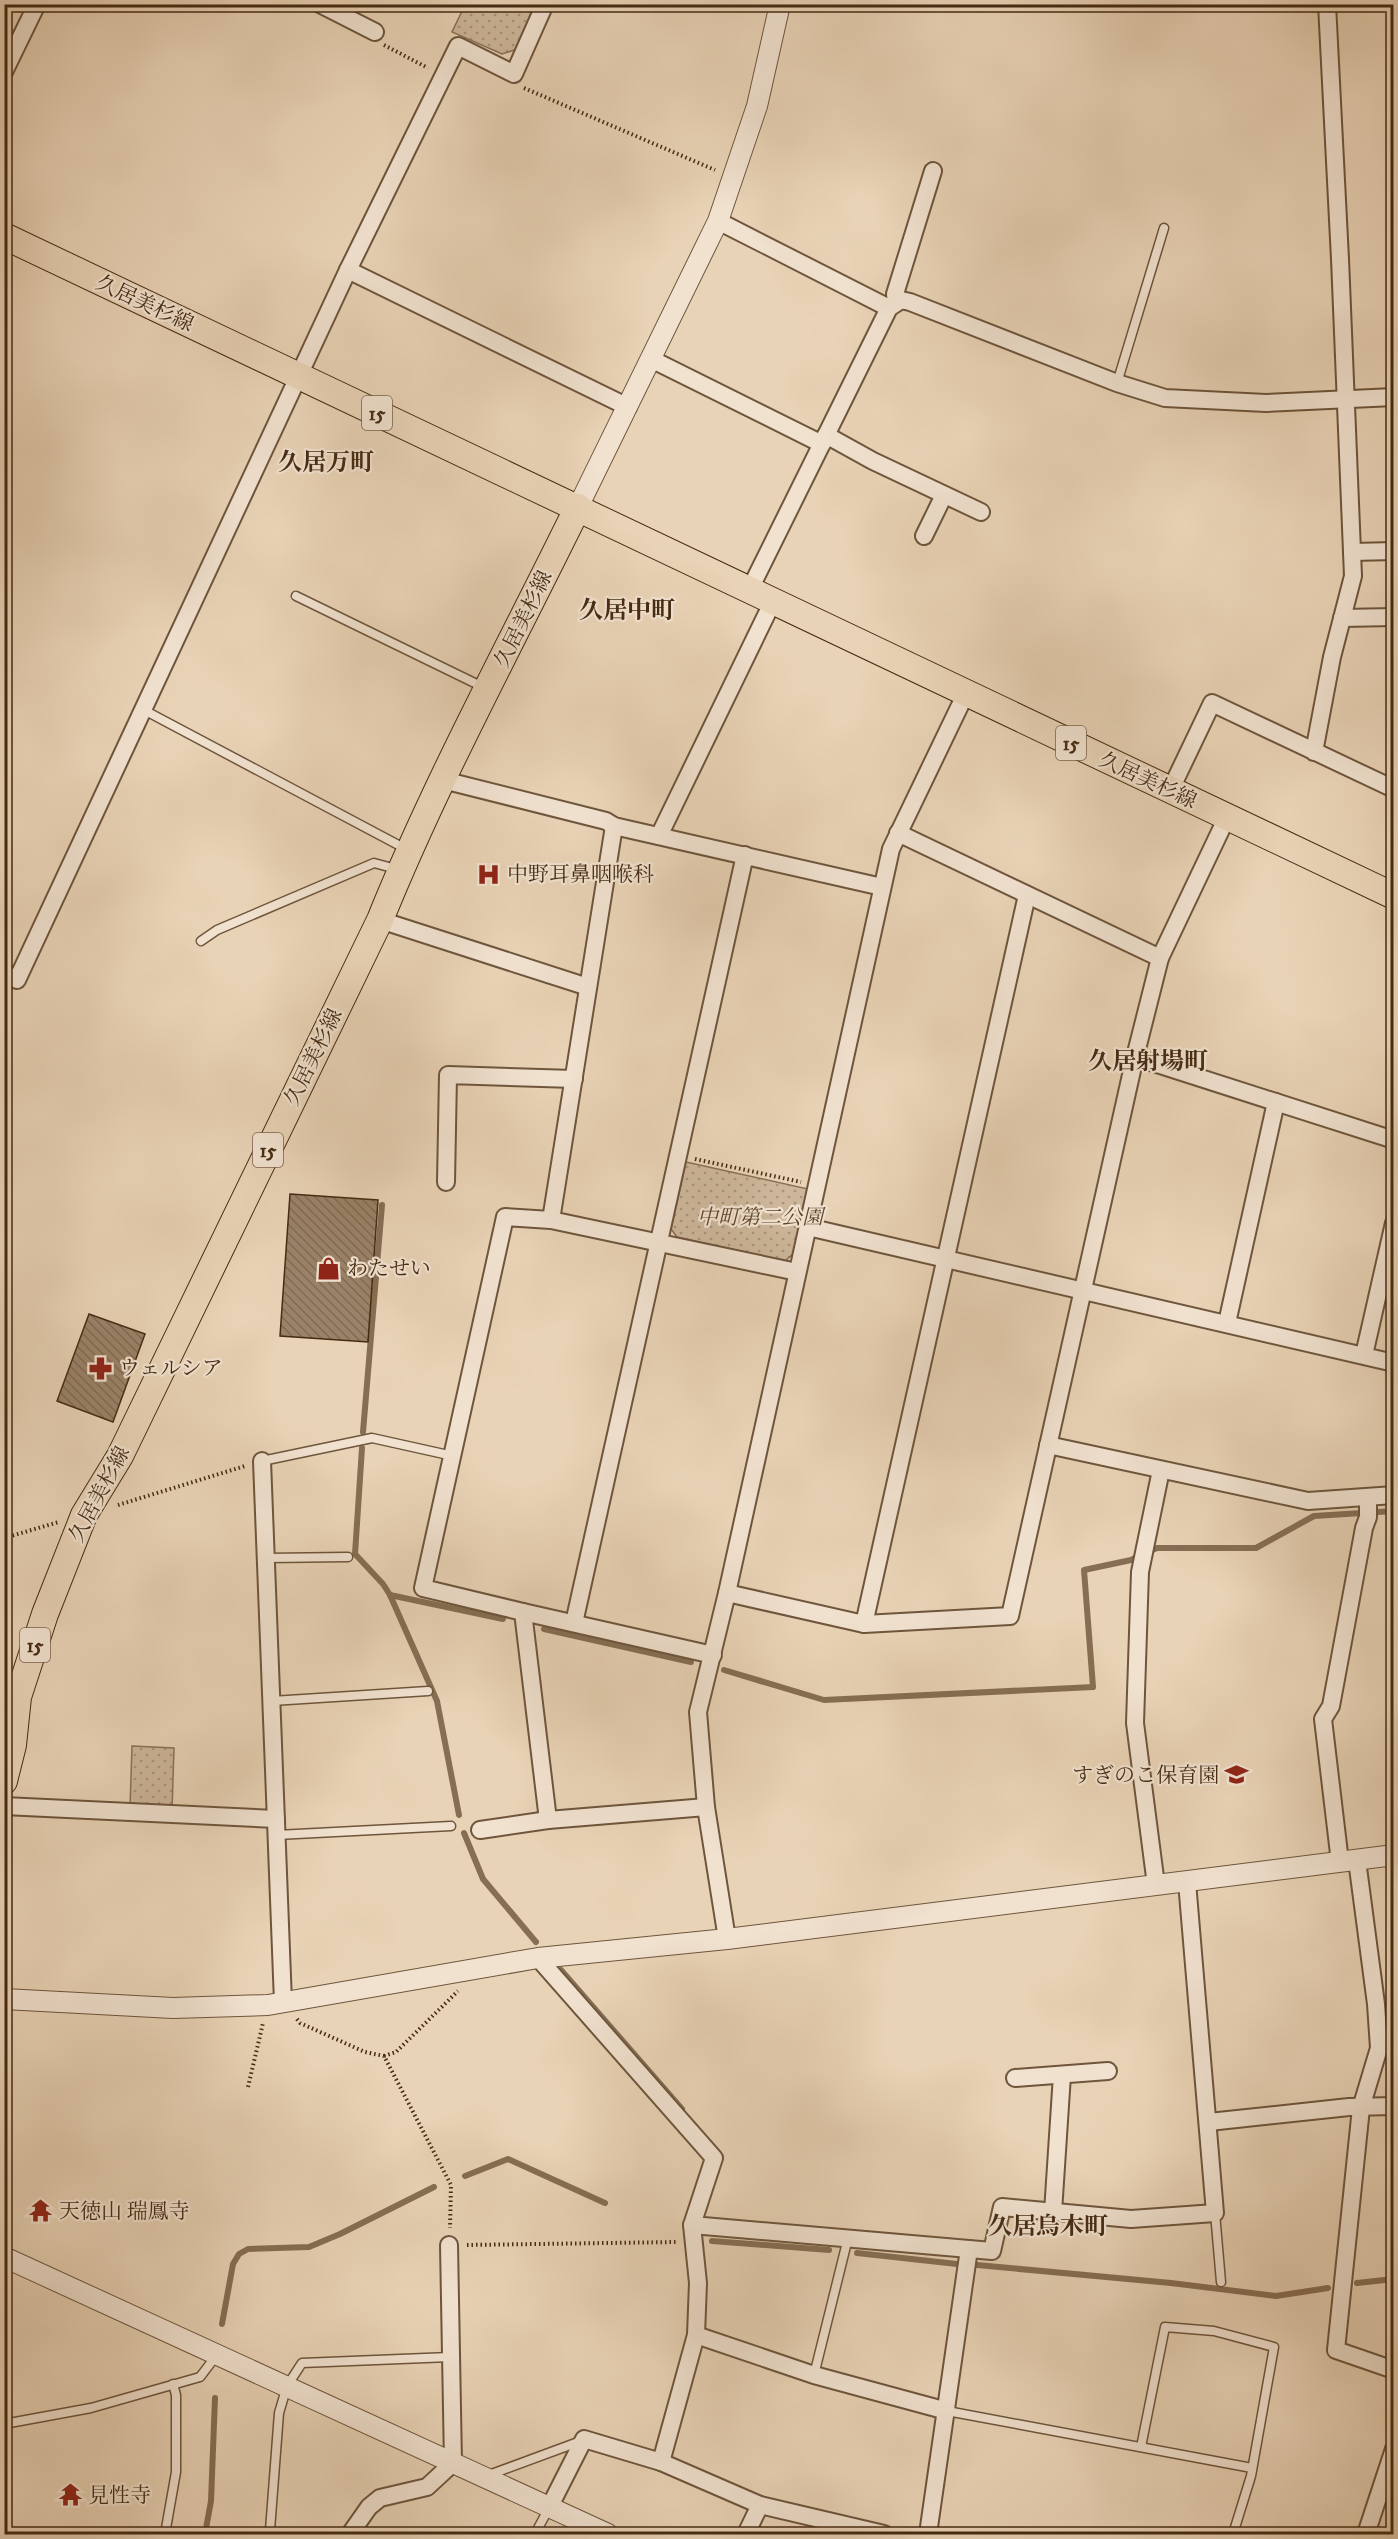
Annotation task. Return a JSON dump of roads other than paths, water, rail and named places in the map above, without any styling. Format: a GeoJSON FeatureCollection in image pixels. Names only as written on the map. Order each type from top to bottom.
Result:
{"type":"FeatureCollection","features":[{"type":"Feature","properties":{"kind":"main road","name":"久居美杉線"},"geometry":{"type":"LineString","coordinates":[[4,236],[579,507],[1394,896]]}},
{"type":"Feature","properties":{"kind":"main road","name":"久居美杉線"},"geometry":{"type":"LineString","coordinates":[[4,1781],[13,1745],[18,1697],[49,1603],[84,1515],[125,1446],[380,920],[405,860],[443,780],[579,507]]}},
{"type":"Feature","properties":{"kind":"street"},"geometry":{"type":"LineString","coordinates":[[4,72],[37,4]]}},
{"type":"Feature","properties":{"kind":"street"},"geometry":{"type":"LineString","coordinates":[[320,4],[375,32]]}},
{"type":"Feature","properties":{"kind":"street"},"geometry":{"type":"LineString","coordinates":[[4,973],[17,980],[348,270],[458,46],[514,74],[545,4]]}},
{"type":"Feature","properties":{"kind":"street"},"geometry":{"type":"LineString","coordinates":[[579,507],[718,221],[735,178],[757,106],[780,4]]}},
{"type":"Feature","properties":{"kind":"street"},"geometry":{"type":"LineString","coordinates":[[1314,752],[1353,576],[1327,4]]}},
{"type":"Feature","properties":{"kind":"street"},"geometry":{"type":"LineString","coordinates":[[750,589],[892,306],[933,171]]}},
{"type":"Feature","properties":{"kind":"street"},"geometry":{"type":"LineString","coordinates":[[718,221],[892,306]]}},
{"type":"Feature","properties":{"kind":"street"},"geometry":{"type":"LineString","coordinates":[[348,270],[628,407]]}},
{"type":"Feature","properties":{"kind":"street"},"geometry":{"type":"LineString","coordinates":[[892,306],[901,300],[910,302],[1117,383],[1165,398],[1266,403],[1394,397]]}},
{"type":"Feature","properties":{"kind":"street"},"geometry":{"type":"LineString","coordinates":[[651,359],[981,512]]}},
{"type":"Feature","properties":{"kind":"street"},"geometry":{"type":"LineString","coordinates":[[924,536],[944,495]]}},
{"type":"Feature","properties":{"kind":"street"},"geometry":{"type":"LineString","coordinates":[[1352,552],[1394,551]]}},
{"type":"Feature","properties":{"kind":"street"},"geometry":{"type":"LineString","coordinates":[[659,836],[773,601]]}},
{"type":"Feature","properties":{"kind":"street"},"geometry":{"type":"LineString","coordinates":[[1342,618],[1394,617]]}},
{"type":"Feature","properties":{"kind":"street"},"geometry":{"type":"LineString","coordinates":[[727,1939],[706,1807],[698,1712],[727,1593],[882,887],[898,833],[966,693]]}},
{"type":"Feature","properties":{"kind":"street"},"geometry":{"type":"LineString","coordinates":[[1170,790],[1212,703],[1394,789]]}},
{"type":"Feature","properties":{"kind":"street"},"geometry":{"type":"LineString","coordinates":[[443,780],[606,821],[614,826],[882,887]]}},
{"type":"Feature","properties":{"kind":"street"},"geometry":{"type":"LineString","coordinates":[[727,1593],[864,1624],[1010,1617],[1160,958],[1227,817]]}},
{"type":"Feature","properties":{"kind":"street"},"geometry":{"type":"LineString","coordinates":[[551,1220],[614,826]]}},
{"type":"Feature","properties":{"kind":"street"},"geometry":{"type":"LineString","coordinates":[[898,833],[1160,958]]}},
{"type":"Feature","properties":{"kind":"street"},"geometry":{"type":"LineString","coordinates":[[574,1623],[745,855]]}},
{"type":"Feature","properties":{"kind":"street"},"geometry":{"type":"LineString","coordinates":[[864,1624],[1027,895]]}},
{"type":"Feature","properties":{"kind":"street"},"geometry":{"type":"LineString","coordinates":[[380,920],[588,987]]}},
{"type":"Feature","properties":{"kind":"street"},"geometry":{"type":"LineString","coordinates":[[1136,1058],[1394,1140]]}},
{"type":"Feature","properties":{"kind":"street"},"geometry":{"type":"LineString","coordinates":[[446,1182],[448,1075],[574,1079]]}},
{"type":"Feature","properties":{"kind":"street"},"geometry":{"type":"LineString","coordinates":[[1227,1323],[1276,1102]]}},
{"type":"Feature","properties":{"kind":"street"},"geometry":{"type":"LineString","coordinates":[[712,1656],[423,1588],[505,1217],[551,1220],[797,1272]]}},
{"type":"Feature","properties":{"kind":"street"},"geometry":{"type":"LineString","coordinates":[[1364,1355],[1394,1223]]}},
{"type":"Feature","properties":{"kind":"street"},"geometry":{"type":"LineString","coordinates":[[808,1227],[1394,1363]]}},
{"type":"Feature","properties":{"kind":"street"},"geometry":{"type":"LineString","coordinates":[[1048,1445],[1308,1501],[1368,1506],[1394,1496]]}},
{"type":"Feature","properties":{"kind":"street"},"geometry":{"type":"LineString","coordinates":[[262,1461],[277,1827],[276,2003]]}},
{"type":"Feature","properties":{"kind":"street"},"geometry":{"type":"LineString","coordinates":[[1156,1885],[1135,1723],[1143,1552],[1161,1470]]}},
{"type":"Feature","properties":{"kind":"street"},"geometry":{"type":"LineString","coordinates":[[1368,1506],[1331,1706],[1323,1719],[1378,2032],[1378,2048],[1361,2108],[1336,2350],[1394,2370]]}},
{"type":"Feature","properties":{"kind":"street"},"geometry":{"type":"LineString","coordinates":[[523,1612],[548,1820]]}},
{"type":"Feature","properties":{"kind":"street"},"geometry":{"type":"LineString","coordinates":[[4,1806],[277,1827]]}},
{"type":"Feature","properties":{"kind":"street"},"geometry":{"type":"LineString","coordinates":[[480,1830],[548,1820],[706,1807]]}},
{"type":"Feature","properties":{"kind":"street"},"geometry":{"type":"LineString","coordinates":[[4,1999],[173,2008],[276,2003],[538,1958],[727,1939],[1394,1855]]}},
{"type":"Feature","properties":{"kind":"street"},"geometry":{"type":"LineString","coordinates":[[692,2225],[992,2251],[1002,2207],[1131,2219],[1215,2212],[1187,1882]]}},
{"type":"Feature","properties":{"kind":"street"},"geometry":{"type":"LineString","coordinates":[[538,1958],[714,2158],[692,2225],[698,2283],[696,2335],[661,2462]]}},
{"type":"Feature","properties":{"kind":"street"},"geometry":{"type":"LineString","coordinates":[[1015,2078],[1107,2071]]}},
{"type":"Feature","properties":{"kind":"street"},"geometry":{"type":"LineString","coordinates":[[1053,2212],[1062,2075]]}},
{"type":"Feature","properties":{"kind":"street"},"geometry":{"type":"LineString","coordinates":[[1209,2122],[1348,2107],[1394,2106]]}},
{"type":"Feature","properties":{"kind":"street"},"geometry":{"type":"LineString","coordinates":[[350,2535],[369,2507],[380,2498],[427,2487],[453,2463],[449,2245]]}},
{"type":"Feature","properties":{"kind":"street"},"geometry":{"type":"LineString","coordinates":[[928,2535],[969,2249]]}},
{"type":"Feature","properties":{"kind":"street"},"geometry":{"type":"LineString","coordinates":[[4,2257],[216,2356],[550,2506],[608,2535]]}},
{"type":"Feature","properties":{"kind":"street"},"geometry":{"type":"LineString","coordinates":[[696,2335],[814,2374],[947,2411]]}},
{"type":"Feature","properties":{"kind":"street"},"geometry":{"type":"LineString","coordinates":[[550,2506],[584,2439],[661,2462],[760,2505],[884,2535]]}},
{"type":"Feature","properties":{"kind":"street"},"geometry":{"type":"LineString","coordinates":[[1366,2535],[1394,2449]]}},
{"type":"Feature","properties":{"kind":"street"},"geometry":{"type":"LineString","coordinates":[[746,2535],[760,2505]]}},
{"type":"Feature","properties":{"kind":"lane"},"geometry":{"type":"LineString","coordinates":[[1117,383],[1164,228]]}},
{"type":"Feature","properties":{"kind":"lane"},"geometry":{"type":"LineString","coordinates":[[296,596],[488,690]]}},
{"type":"Feature","properties":{"kind":"lane"},"geometry":{"type":"LineString","coordinates":[[142,709],[405,860]]}},
{"type":"Feature","properties":{"kind":"lane"},"geometry":{"type":"LineString","coordinates":[[201,941],[217,930],[374,863],[405,860]]}},
{"type":"Feature","properties":{"kind":"lane"},"geometry":{"type":"LineString","coordinates":[[262,1461],[372,1438],[453,1456]]}},
{"type":"Feature","properties":{"kind":"lane"},"geometry":{"type":"LineString","coordinates":[[267,1558],[348,1557]]}},
{"type":"Feature","properties":{"kind":"lane"},"geometry":{"type":"LineString","coordinates":[[272,1701],[428,1691]]}},
{"type":"Feature","properties":{"kind":"lane"},"geometry":{"type":"LineString","coordinates":[[277,1827],[451,1826]]}},
{"type":"Feature","properties":{"kind":"lane"},"geometry":{"type":"LineString","coordinates":[[1215,2212],[1221,2282]]}},
{"type":"Feature","properties":{"kind":"lane"},"geometry":{"type":"LineString","coordinates":[[814,2374],[848,2238]]}},
{"type":"Feature","properties":{"kind":"lane"},"geometry":{"type":"LineString","coordinates":[[1141,2447],[1165,2327],[1214,2331],[1275,2347],[1252,2468],[1233,2535]]}},
{"type":"Feature","properties":{"kind":"lane"},"geometry":{"type":"LineString","coordinates":[[4,2424],[91,2408],[200,2377],[216,2356]]}},
{"type":"Feature","properties":{"kind":"lane"},"geometry":{"type":"LineString","coordinates":[[278,2535],[270,2530],[279,2413],[287,2386],[302,2363],[450,2357]]}},
{"type":"Feature","properties":{"kind":"lane"},"geometry":{"type":"LineString","coordinates":[[165,2535],[176,2472],[176,2395],[173,2384]]}},
{"type":"Feature","properties":{"kind":"lane"},"geometry":{"type":"LineString","coordinates":[[947,2411],[1252,2468]]}},
{"type":"Feature","properties":{"kind":"lane"},"geometry":{"type":"LineString","coordinates":[[483,2477],[584,2439]]}},
{"type":"Feature","properties":{"kind":"lane"},"geometry":{"type":"LineString","coordinates":[[535,2535],[550,2506]]}},
{"type":"Feature","properties":{"kind":"waterway"},"geometry":{"type":"LineString","coordinates":[[363,1432],[382,1205]]}},
{"type":"Feature","properties":{"kind":"waterway"},"geometry":{"type":"LineString","coordinates":[[362,1448],[355,1554],[383,1584],[390,1595],[437,1701],[459,1815]]}},
{"type":"Feature","properties":{"kind":"waterway"},"geometry":{"type":"LineString","coordinates":[[1148,1552],[1157,1548],[1256,1548],[1314,1516],[1394,1511]]}},
{"type":"Feature","properties":{"kind":"waterway"},"geometry":{"type":"LineString","coordinates":[[724,1670],[824,1700],[1093,1687],[1084,1570],[1131,1560],[1139,1556]]}},
{"type":"Feature","properties":{"kind":"waterway"},"geometry":{"type":"LineString","coordinates":[[390,1595],[503,1619]]}},
{"type":"Feature","properties":{"kind":"waterway"},"geometry":{"type":"LineString","coordinates":[[544,1629],[691,1662]]}},
{"type":"Feature","properties":{"kind":"waterway"},"geometry":{"type":"LineString","coordinates":[[464,1833],[483,1879],[536,1942]]}},
{"type":"Feature","properties":{"kind":"waterway"},"geometry":{"type":"LineString","coordinates":[[561,1970],[682,2109]]}},
{"type":"Feature","properties":{"kind":"waterway"},"geometry":{"type":"LineString","coordinates":[[465,2176],[508,2159],[605,2203]]}},
{"type":"Feature","properties":{"kind":"waterway"},"geometry":{"type":"LineString","coordinates":[[222,2324],[233,2264],[239,2254],[248,2249],[309,2247],[434,2187]]}},
{"type":"Feature","properties":{"kind":"waterway"},"geometry":{"type":"LineString","coordinates":[[712,2241],[829,2250]]}},
{"type":"Feature","properties":{"kind":"waterway"},"geometry":{"type":"LineString","coordinates":[[857,2253],[957,2264]]}},
{"type":"Feature","properties":{"kind":"waterway"},"geometry":{"type":"LineString","coordinates":[[977,2265],[1171,2283],[1276,2296],[1328,2288]]}},
{"type":"Feature","properties":{"kind":"waterway"},"geometry":{"type":"LineString","coordinates":[[1357,2283],[1394,2279]]}},
{"type":"Feature","properties":{"kind":"waterway"},"geometry":{"type":"LineString","coordinates":[[205,2534],[211,2501],[215,2398]]}},
{"type":"Feature","properties":{"kind":"place","name":"中野耳鼻咽喉科"},"geometry":{"type":"Point","coordinates":[489,874]}},
{"type":"Feature","properties":{"kind":"place","name":"わたせい"},"geometry":{"type":"Point","coordinates":[329,1268]}},
{"type":"Feature","properties":{"kind":"place","name":"ウェルシア"},"geometry":{"type":"Point","coordinates":[101,1368]}},
{"type":"Feature","properties":{"kind":"place","name":"すぎのこ保育園"},"geometry":{"type":"Point","coordinates":[1237,1775]}},
{"type":"Feature","properties":{"kind":"place","name":"天徳山 瑞鳳寺"},"geometry":{"type":"Point","coordinates":[41,2211]}},
{"type":"Feature","properties":{"kind":"place","name":"見性寺"},"geometry":{"type":"Point","coordinates":[70,2495]}},
{"type":"Feature","properties":{"kind":"district","name":"久居万町"},"geometry":{"type":"Point","coordinates":[326,462]}},
{"type":"Feature","properties":{"kind":"district","name":"久居中町"},"geometry":{"type":"Point","coordinates":[627,610]}},
{"type":"Feature","properties":{"kind":"district","name":"久居射場町"},"geometry":{"type":"Point","coordinates":[1148,1061]}},
{"type":"Feature","properties":{"kind":"district","name":"久居烏木町"},"geometry":{"type":"Point","coordinates":[1048,2226]}},
{"type":"Feature","properties":{"kind":"park label","name":"中町第二公園"},"geometry":{"type":"Point","coordinates":[760,1217]}}]}
